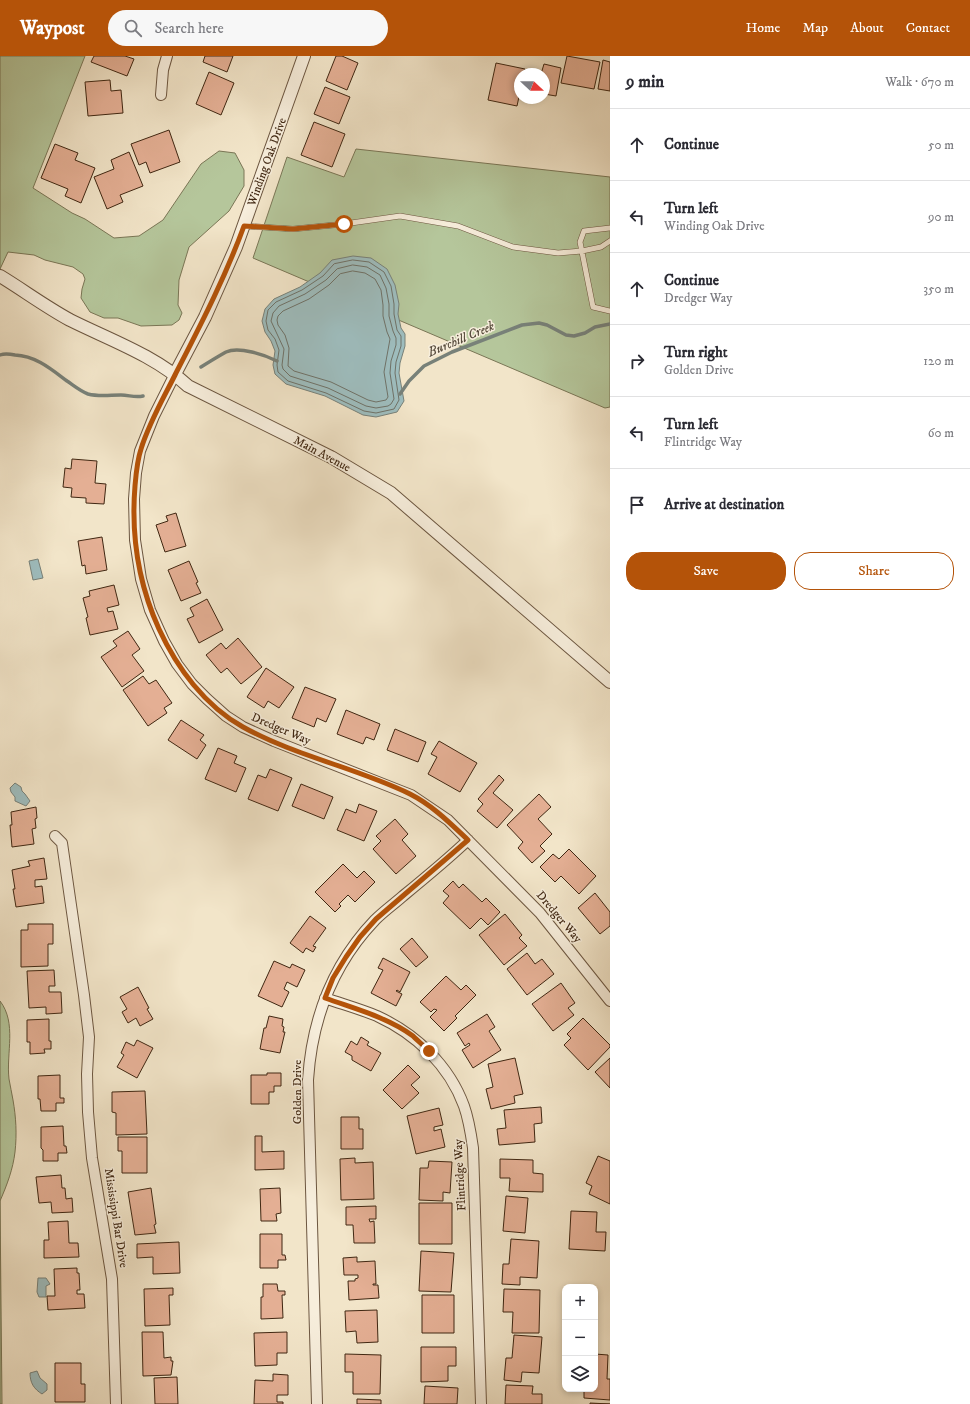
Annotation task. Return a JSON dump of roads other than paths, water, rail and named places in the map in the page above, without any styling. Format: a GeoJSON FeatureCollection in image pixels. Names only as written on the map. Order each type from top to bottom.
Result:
{"type":"FeatureCollection","features":[{"type":"Feature","properties":{"kind":"street"},"geometry":{"type":"LineString","coordinates":[[161,95],[163,70],[167,56]]}},
{"type":"Feature","properties":{"kind":"street","name":"Winding Oak Drive"},"geometry":{"type":"LineString","coordinates":[[175,374],[208,310],[236,247],[304,56]]}},
{"type":"Feature","properties":{"kind":"street","name":"Main Avenue"},"geometry":{"type":"LineString","coordinates":[[0,276],[69,319],[155,361],[175,374],[188,386],[331,457],[391,493],[610,682]]}},
{"type":"Feature","properties":{"kind":"street","name":"Dredger Way"},"geometry":{"type":"LineString","coordinates":[[175,374],[154,416],[140,451],[136,473],[134,499],[135,540],[141,579],[150,610],[164,641],[177,664],[192,684],[207,699],[226,716],[243,727],[274,742],[411,795],[448,820],[540,913],[610,1001]]}},
{"type":"Feature","properties":{"kind":"street","name":"Mississippi Bar Drive"},"geometry":{"type":"LineString","coordinates":[[55,836],[62,843],[89,1037],[87,1074],[88,1112],[92,1158],[112,1279],[116,1404]]}},
{"type":"Feature","properties":{"kind":"street","name":"Golden Drive"},"geometry":{"type":"LineString","coordinates":[[317,1404],[308,1080],[314,1032],[333,978],[360,937],[376,919],[468,840]]}},
{"type":"Feature","properties":{"kind":"street","name":"Flintridge Way"},"geometry":{"type":"LineString","coordinates":[[325,998],[376,1016],[413,1036],[443,1067],[455,1086],[464,1106],[470,1126],[473,1148],[480,1404]]}},
{"type":"Feature","properties":{"kind":"lane"},"geometry":{"type":"LineString","coordinates":[[244,226],[293,229],[400,216],[458,226],[513,246],[558,253],[601,247],[610,241]]}},
{"type":"Feature","properties":{"kind":"lane"},"geometry":{"type":"LineString","coordinates":[[610,228],[584,232],[580,242],[593,307],[610,311]]}},
{"type":"Feature","properties":{"kind":"water"},"geometry":{"type":"Polygon","coordinates":[[[353,256],[371,258],[387,269],[395,285],[399,304],[398,314],[401,328],[405,334],[405,346],[399,373],[404,401],[397,412],[376,417],[363,415],[325,396],[286,384],[275,374],[273,365],[275,351],[265,332],[262,321],[265,309],[274,299],[300,287],[320,273],[332,260],[353,256]]]}},
{"type":"Feature","properties":{"kind":"water"},"geometry":{"type":"Polygon","coordinates":[[[38,559],[43,578],[33,580],[29,561],[38,559]]]}},
{"type":"Feature","properties":{"kind":"water"},"geometry":{"type":"Polygon","coordinates":[[[15,783],[21,787],[22,791],[30,801],[26,806],[15,801],[15,797],[10,788],[15,783]]]}},
{"type":"Feature","properties":{"kind":"water"},"geometry":{"type":"Polygon","coordinates":[[[38,1278],[46,1278],[50,1284],[46,1286],[46,1297],[39,1297],[37,1292],[38,1278]]]}},
{"type":"Feature","properties":{"kind":"water"},"geometry":{"type":"Polygon","coordinates":[[[37,1371],[40,1378],[47,1384],[47,1390],[42,1394],[35,1388],[31,1380],[30,1373],[37,1371]]]}},
{"type":"Feature","properties":{"kind":"waterway","name":"Burchill Creek"},"geometry":{"type":"LineString","coordinates":[[400,394],[409,381],[424,366],[452,352],[522,325],[539,323],[547,325],[566,335],[574,336],[585,333],[595,327],[610,324]]}},
{"type":"Feature","properties":{"kind":"waterway","name":"Burchill Creek"},"geometry":{"type":"LineString","coordinates":[[201,367],[231,350],[252,352],[277,361]]}},
{"type":"Feature","properties":{"kind":"waterway"},"geometry":{"type":"LineString","coordinates":[[0,355],[8,354],[30,358],[49,368],[79,390],[88,394],[100,396],[143,396]]}}]}
